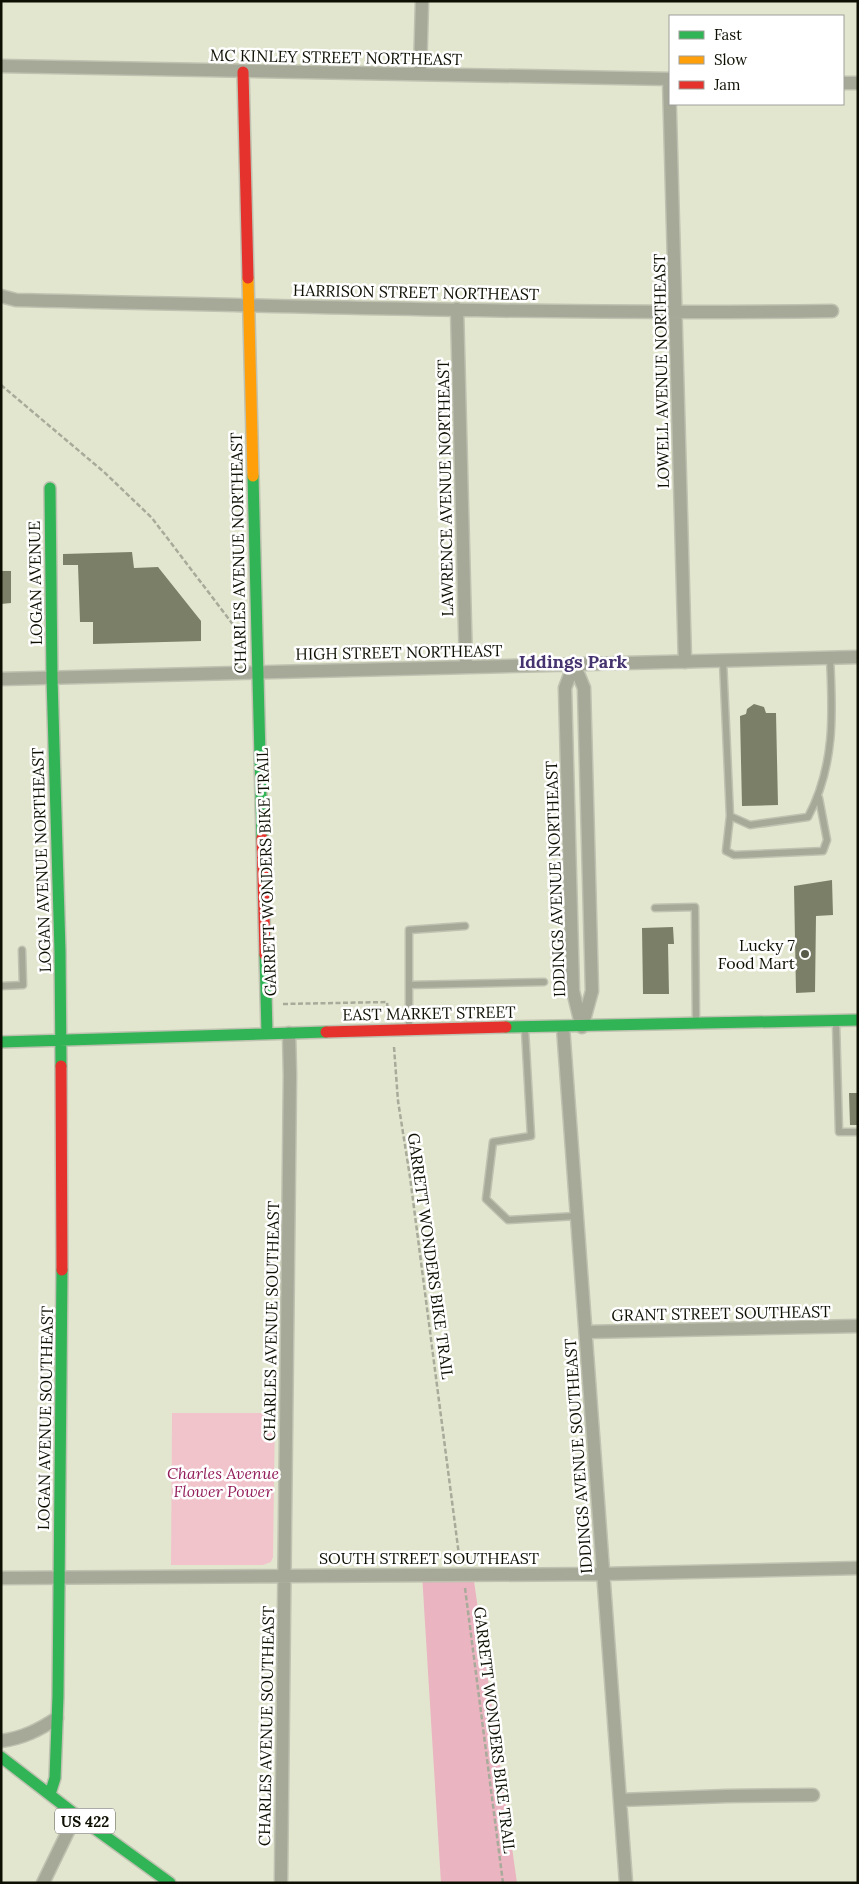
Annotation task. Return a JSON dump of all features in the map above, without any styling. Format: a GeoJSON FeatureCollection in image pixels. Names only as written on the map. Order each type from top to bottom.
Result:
{"type":"FeatureCollection","features":[{"type":"Feature","properties":{"kind":"street"},"geometry":{"type":"LineString","coordinates":[[420,74],[422,1]]}},
{"type":"Feature","properties":{"kind":"street","name":"MC KINLEY STREET NORTHEAST"},"geometry":{"type":"LineString","coordinates":[[1,66],[669,79]]}},
{"type":"Feature","properties":{"kind":"street","name":"CHARLES AVENUE NORTHEAST"},"geometry":{"type":"LineString","coordinates":[[243,72],[267,1034]]}},
{"type":"Feature","properties":{"kind":"street"},"geometry":{"type":"LineString","coordinates":[[844,83],[858,83]]}},
{"type":"Feature","properties":{"kind":"street","name":"LOWELL AVENUE NORTHEAST"},"geometry":{"type":"LineString","coordinates":[[671,105],[685,662]]}},
{"type":"Feature","properties":{"kind":"street","name":"HARRISON STREET NORTHEAST"},"geometry":{"type":"LineString","coordinates":[[1,296],[16,300],[676,313],[832,311]]}},
{"type":"Feature","properties":{"kind":"street","name":"LAWRENCE AVENUE NORTHEAST"},"geometry":{"type":"LineString","coordinates":[[457,309],[466,667]]}},
{"type":"Feature","properties":{"kind":"street","name":"LOGAN AVENUE"},"geometry":{"type":"LineString","coordinates":[[50,488],[52,678]]}},
{"type":"Feature","properties":{"kind":"street","name":"HIGH STREET NORTHEAST"},"geometry":{"type":"LineString","coordinates":[[1,679],[858,657]]}},
{"type":"Feature","properties":{"kind":"street","name":"IDDINGS AVENUE NORTHEAST"},"geometry":{"type":"LineString","coordinates":[[574,664],[584,688],[592,991],[582,1027]]}},
{"type":"Feature","properties":{"kind":"street","name":"IDDINGS AVENUE NORTHEAST"},"geometry":{"type":"LineString","coordinates":[[574,664],[565,688],[573,992],[582,1027]]}},
{"type":"Feature","properties":{"kind":"street","name":"LOGAN AVENUE NORTHEAST"},"geometry":{"type":"LineString","coordinates":[[52,678],[61,1041]]}},
{"type":"Feature","properties":{"kind":"street","name":"EAST MARKET STREET"},"geometry":{"type":"LineString","coordinates":[[1,1042],[409,1029],[858,1020]]}},
{"type":"Feature","properties":{"kind":"street","name":"IDDINGS AVENUE SOUTHEAST"},"geometry":{"type":"LineString","coordinates":[[563,1027],[626,1883]]}},
{"type":"Feature","properties":{"kind":"street","name":"CHARLES AVENUE SOUTHEAST"},"geometry":{"type":"LineString","coordinates":[[281,1880],[289,1033]]}},
{"type":"Feature","properties":{"kind":"street","name":"LOGAN AVENUE SOUTHEAST"},"geometry":{"type":"LineString","coordinates":[[50,1794],[55,1778],[57,1718],[62,1294],[61,1041]]}},
{"type":"Feature","properties":{"kind":"street","name":"GRANT STREET SOUTHEAST"},"geometry":{"type":"LineString","coordinates":[[586,1332],[858,1326]]}},
{"type":"Feature","properties":{"kind":"street","name":"SOUTH STREET SOUTHEAST"},"geometry":{"type":"LineString","coordinates":[[1,1578],[603,1574],[858,1568]]}},
{"type":"Feature","properties":{"kind":"street"},"geometry":{"type":"LineString","coordinates":[[1,1741],[29,1735],[57,1718]]}},
{"type":"Feature","properties":{"kind":"street","name":"US 422"},"geometry":{"type":"LineString","coordinates":[[1,1758],[170,1883]]}},
{"type":"Feature","properties":{"kind":"street"},"geometry":{"type":"LineString","coordinates":[[620,1800],[813,1795]]}},
{"type":"Feature","properties":{"kind":"street"},"geometry":{"type":"LineString","coordinates":[[43,1883],[76,1815]]}},
{"type":"Feature","properties":{"kind":"lane"},"geometry":{"type":"LineString","coordinates":[[730,816],[750,825],[808,817],[819,798],[830,756],[832,704],[830,658]]}},
{"type":"Feature","properties":{"kind":"lane"},"geometry":{"type":"LineString","coordinates":[[723,661],[730,816],[726,850],[734,856],[823,850],[828,840],[819,798]]}},
{"type":"Feature","properties":{"kind":"lane"},"geometry":{"type":"LineString","coordinates":[[655,908],[695,907],[696,1024]]}},
{"type":"Feature","properties":{"kind":"lane"},"geometry":{"type":"LineString","coordinates":[[409,1029],[409,930],[465,926]]}},
{"type":"Feature","properties":{"kind":"lane"},"geometry":{"type":"LineString","coordinates":[[1,986],[23,985],[22,950]]}},
{"type":"Feature","properties":{"kind":"lane"},"geometry":{"type":"LineString","coordinates":[[409,984],[544,982]]}},
{"type":"Feature","properties":{"kind":"lane"},"geometry":{"type":"LineString","coordinates":[[836,1020],[839,1132],[858,1132]]}},
{"type":"Feature","properties":{"kind":"lane"},"geometry":{"type":"LineString","coordinates":[[525,1028],[531,1136],[493,1142],[486,1199],[508,1220],[577,1216]]}},
{"type":"Feature","properties":{"kind":"path"},"geometry":{"type":"LineString","coordinates":[[1,385],[104,472],[152,518],[242,636]]}},
{"type":"Feature","properties":{"kind":"path","name":"GARRETT WONDERS BIKE TRAIL"},"geometry":{"type":"LineString","coordinates":[[282,1004],[387,1002],[394,1047],[398,1101],[410,1177],[460,1565]]}},
{"type":"Feature","properties":{"kind":"path","name":"GARRETT WONDERS BIKE TRAIL"},"geometry":{"type":"LineString","coordinates":[[464,1580],[503,1883]]}},
{"type":"Feature","properties":{"kind":"green space","name":"Charles Avenue Flower Power"},"geometry":{"type":"Polygon","coordinates":[[[172,1413],[275,1413],[273,1557],[271,1562],[263,1565],[171,1565],[172,1413]]]}},
{"type":"Feature","properties":{"kind":"shaded area"},"geometry":{"type":"Polygon","coordinates":[[[422,1574],[473,1574],[517,1883],[441,1883],[422,1574]]]}},
{"type":"Feature","properties":{"kind":"building"},"geometry":{"type":"Polygon","coordinates":[[[132,552],[134,568],[158,567],[201,621],[201,641],[93,644],[93,622],[80,622],[78,565],[63,565],[63,554],[132,552]]]}},
{"type":"Feature","properties":{"kind":"building"},"geometry":{"type":"Polygon","coordinates":[[[1,571],[11,571],[11,603],[1,604],[1,571]]]}},
{"type":"Feature","properties":{"kind":"building"},"geometry":{"type":"Polygon","coordinates":[[[754,704],[764,707],[766,713],[776,713],[778,805],[742,806],[740,716],[746,714],[747,709],[754,704]]]}},
{"type":"Feature","properties":{"kind":"building","name":"Lucky 7 Food Mart"},"geometry":{"type":"Polygon","coordinates":[[[832,880],[833,915],[816,916],[815,992],[796,993],[794,886],[832,880]]]}},
{"type":"Feature","properties":{"kind":"building"},"geometry":{"type":"Polygon","coordinates":[[[673,927],[674,944],[668,944],[669,994],[643,994],[642,928],[673,927]]]}},
{"type":"Feature","properties":{"kind":"building"},"geometry":{"type":"Polygon","coordinates":[[[849,1093],[858,1093],[858,1125],[850,1125],[849,1093]]]}},
{"type":"Feature","properties":{"kind":"traffic: fast"},"geometry":{"type":"LineString","coordinates":[[253,476],[262,838]]}},
{"type":"Feature","properties":{"kind":"traffic: fast"},"geometry":{"type":"LineString","coordinates":[[50,488],[52,678],[60,951],[61,1066]]}},
{"type":"Feature","properties":{"kind":"traffic: fast"},"geometry":{"type":"LineString","coordinates":[[265,955],[267,1033]]}},
{"type":"Feature","properties":{"kind":"traffic: fast"},"geometry":{"type":"LineString","coordinates":[[506,1027],[858,1020]]}},
{"type":"Feature","properties":{"kind":"traffic: fast"},"geometry":{"type":"LineString","coordinates":[[1,1042],[326,1032]]}},
{"type":"Feature","properties":{"kind":"traffic: fast"},"geometry":{"type":"LineString","coordinates":[[50,1794],[55,1778],[58,1696],[62,1270]]}},
{"type":"Feature","properties":{"kind":"traffic: fast"},"geometry":{"type":"LineString","coordinates":[[1,1757],[76,1815],[170,1883]]}},
{"type":"Feature","properties":{"kind":"traffic: slow"},"geometry":{"type":"LineString","coordinates":[[248,278],[253,476]]}},
{"type":"Feature","properties":{"kind":"traffic: jam"},"geometry":{"type":"LineString","coordinates":[[243,72],[248,278]]}},
{"type":"Feature","properties":{"kind":"traffic: jam"},"geometry":{"type":"LineString","coordinates":[[262,838],[265,955]]}},
{"type":"Feature","properties":{"kind":"traffic: jam"},"geometry":{"type":"LineString","coordinates":[[326,1032],[506,1027]]}},
{"type":"Feature","properties":{"kind":"traffic: jam"},"geometry":{"type":"LineString","coordinates":[[61,1066],[62,1270]]}},
{"type":"Feature","properties":{"kind":"place","name":"Lucky 7 Food Mart"},"geometry":{"type":"Point","coordinates":[805,954]}},
{"type":"Feature","properties":{"kind":"district","name":"Iddings Park"},"geometry":{"type":"Point","coordinates":[573,661]}}]}
